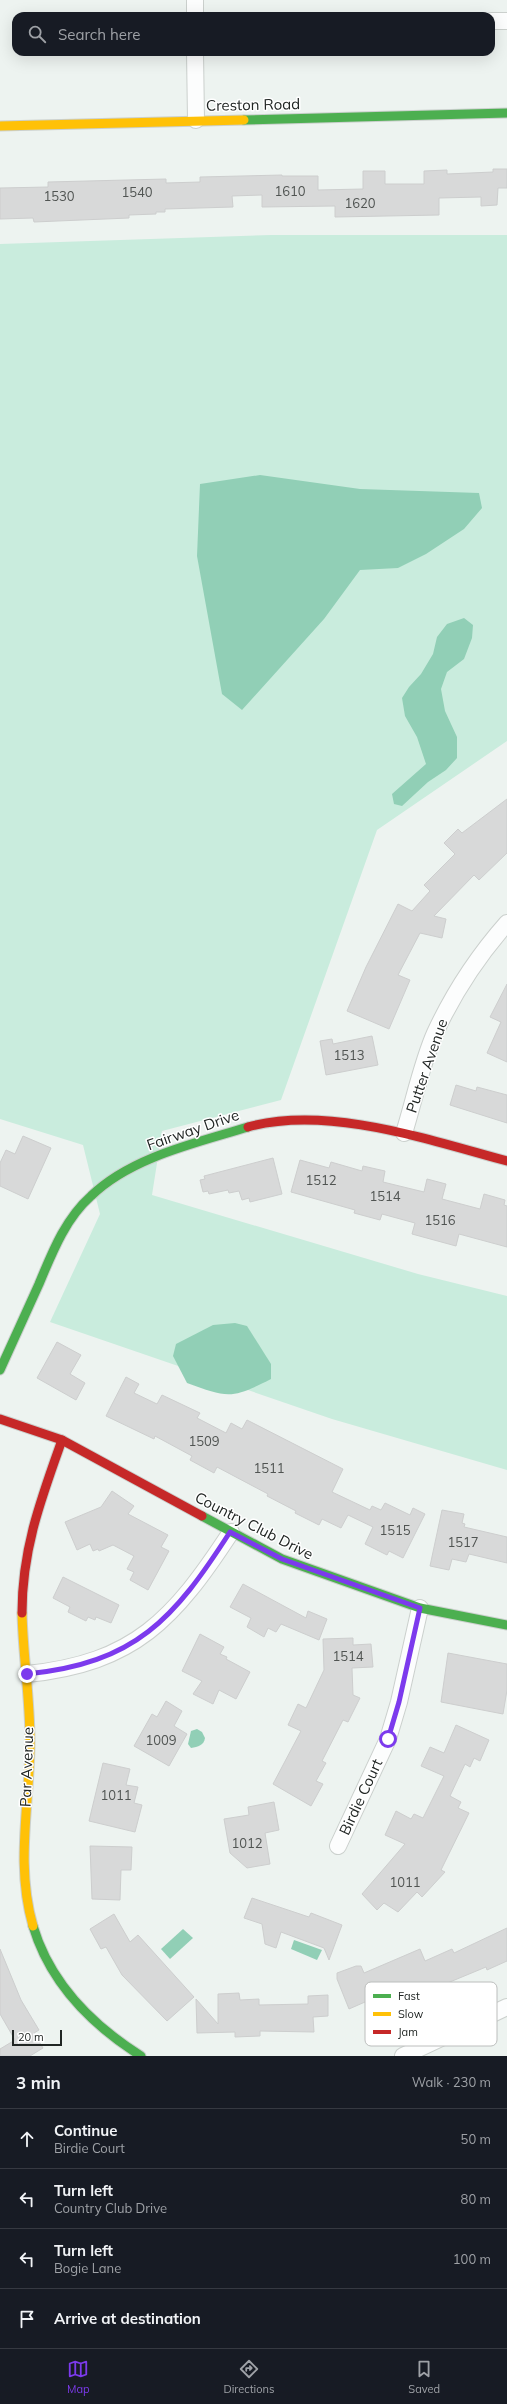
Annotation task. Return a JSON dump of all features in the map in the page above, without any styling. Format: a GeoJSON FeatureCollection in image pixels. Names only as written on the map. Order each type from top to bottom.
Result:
{"type":"FeatureCollection","features":[{"type":"Feature","properties":{"kind":"street"},"geometry":{"type":"LineString","coordinates":[[195,0],[195,12]]}},
{"type":"Feature","properties":{"kind":"street"},"geometry":{"type":"LineString","coordinates":[[495,21],[507,21]]}},
{"type":"Feature","properties":{"kind":"street"},"geometry":{"type":"LineString","coordinates":[[195,56],[196,120]]}},
{"type":"Feature","properties":{"kind":"street","name":"Creston Road"},"geometry":{"type":"LineString","coordinates":[[0,126],[507,113]]}},
{"type":"Feature","properties":{"kind":"street","name":"Putter Avenue"},"geometry":{"type":"LineString","coordinates":[[404,1133],[435,1034],[479,954],[507,923]]}},
{"type":"Feature","properties":{"kind":"street","name":"Fairway Drive"},"geometry":{"type":"LineString","coordinates":[[0,1370],[57,1243],[75,1213],[91,1195],[134,1166],[206,1138],[250,1126],[283,1120],[320,1120],[404,1133],[507,1161]]}},
{"type":"Feature","properties":{"kind":"street","name":"Country Club Drive"},"geometry":{"type":"LineString","coordinates":[[0,1420],[62,1440],[282,1559],[420,1608],[507,1625]]}},
{"type":"Feature","properties":{"kind":"street","name":"Par Avenue"},"geometry":{"type":"LineString","coordinates":[[62,1440],[33,1526],[23,1574],[23,1619],[30,1741],[24,1844],[24,1883],[32,1923],[47,1962],[73,2000],[104,2032],[141,2056]]}},
{"type":"Feature","properties":{"kind":"street"},"geometry":{"type":"LineString","coordinates":[[27,1674],[59,1670],[117,1652],[157,1626],[182,1601],[230,1532]]}},
{"type":"Feature","properties":{"kind":"street","name":"Birdie Court"},"geometry":{"type":"LineString","coordinates":[[338,1846],[388,1739],[399,1702],[420,1608]]}},
{"type":"Feature","properties":{"kind":"street"},"geometry":{"type":"LineString","coordinates":[[497,2012],[507,2007]]}},
{"type":"Feature","properties":{"kind":"street"},"geometry":{"type":"LineString","coordinates":[[403,2056],[424,2046]]}},
{"type":"Feature","properties":{"kind":"shaded area"},"geometry":{"type":"Polygon","coordinates":[[[271,235],[507,235],[507,741],[377,830],[281,1100],[162,1131],[152,1195],[418,1274],[507,1296],[507,1470],[332,1419],[50,1322],[100,1214],[83,1145],[0,1119],[0,244],[271,235]]]}},
{"type":"Feature","properties":{"kind":"shaded area"},"geometry":{"type":"Polygon","coordinates":[[[260,475],[360,489],[479,493],[482,508],[464,529],[426,554],[398,568],[360,570],[324,619],[242,710],[222,694],[197,556],[200,484],[260,475]]]}},
{"type":"Feature","properties":{"kind":"shaded area"},"geometry":{"type":"Polygon","coordinates":[[[464,618],[473,625],[472,638],[464,659],[447,672],[441,689],[445,711],[457,737],[457,758],[446,770],[428,782],[402,806],[394,804],[392,794],[426,764],[417,737],[405,716],[402,698],[409,687],[421,674],[433,654],[437,637],[447,624],[464,618]]]}},
{"type":"Feature","properties":{"kind":"shaded area"},"geometry":{"type":"Polygon","coordinates":[[[235,1323],[247,1326],[271,1364],[271,1379],[258,1386],[238,1393],[230,1394],[212,1392],[187,1383],[173,1356],[176,1344],[213,1325],[235,1323]]]}},
{"type":"Feature","properties":{"kind":"shaded area"},"geometry":{"type":"Polygon","coordinates":[[[197,1729],[202,1732],[205,1738],[200,1745],[191,1748],[188,1744],[191,1731],[197,1729]]]}},
{"type":"Feature","properties":{"kind":"shaded area"},"geometry":{"type":"Polygon","coordinates":[[[183,1929],[193,1938],[170,1959],[161,1949],[183,1929]]]}},
{"type":"Feature","properties":{"kind":"shaded area"},"geometry":{"type":"Polygon","coordinates":[[[294,1940],[322,1950],[317,1960],[291,1949],[294,1940]]]}},
{"type":"Feature","properties":{"kind":"building"},"geometry":{"type":"Polygon","coordinates":[[[493,169],[507,169],[507,188],[498,188],[497,205],[481,206],[481,197],[439,198],[439,215],[335,217],[335,206],[262,207],[262,195],[232,196],[233,207],[165,209],[165,212],[156,212],[156,214],[129,215],[129,218],[34,222],[33,218],[0,219],[0,188],[48,187],[48,182],[166,179],[166,183],[200,182],[200,177],[282,175],[318,176],[318,190],[363,189],[363,171],[385,171],[385,184],[424,184],[424,171],[447,170],[447,174],[493,172],[493,169]]]}},
{"type":"Feature","properties":{"kind":"building"},"geometry":{"type":"Polygon","coordinates":[[[507,799],[507,853],[479,880],[474,875],[434,916],[446,919],[442,938],[420,933],[398,975],[410,980],[389,1029],[347,1011],[366,967],[398,904],[412,911],[430,891],[424,885],[455,854],[444,843],[458,829],[462,833],[507,799]]]}},
{"type":"Feature","properties":{"kind":"building"},"geometry":{"type":"Polygon","coordinates":[[[507,984],[507,1062],[487,1053],[501,1022],[490,1017],[507,984]]]}},
{"type":"Feature","properties":{"kind":"building"},"geometry":{"type":"Polygon","coordinates":[[[372,1036],[378,1065],[326,1075],[320,1041],[332,1039],[333,1044],[372,1036]]]}},
{"type":"Feature","properties":{"kind":"building"},"geometry":{"type":"Polygon","coordinates":[[[456,1085],[476,1091],[477,1087],[507,1095],[507,1123],[450,1105],[456,1085]]]}},
{"type":"Feature","properties":{"kind":"building"},"geometry":{"type":"Polygon","coordinates":[[[23,1136],[51,1148],[28,1199],[0,1186],[0,1163],[6,1150],[15,1154],[23,1136]]]}},
{"type":"Feature","properties":{"kind":"building"},"geometry":{"type":"Polygon","coordinates":[[[273,1158],[282,1194],[250,1202],[249,1198],[242,1200],[239,1191],[229,1193],[228,1190],[209,1194],[208,1191],[203,1192],[200,1180],[205,1179],[204,1176],[273,1158]]]}},
{"type":"Feature","properties":{"kind":"building"},"geometry":{"type":"Polygon","coordinates":[[[300,1160],[329,1168],[331,1162],[362,1171],[363,1166],[385,1171],[383,1182],[424,1192],[427,1179],[446,1184],[442,1199],[480,1209],[484,1194],[505,1200],[504,1205],[507,1206],[507,1247],[459,1234],[456,1246],[412,1234],[415,1223],[382,1214],[380,1220],[354,1213],[355,1210],[291,1192],[300,1160]]]}},
{"type":"Feature","properties":{"kind":"building"},"geometry":{"type":"Polygon","coordinates":[[[57,1342],[81,1355],[70,1374],[85,1383],[76,1400],[37,1378],[57,1342]]]}},
{"type":"Feature","properties":{"kind":"building"},"geometry":{"type":"Polygon","coordinates":[[[126,1377],[139,1384],[134,1393],[157,1404],[162,1395],[200,1413],[197,1418],[226,1433],[231,1423],[242,1429],[247,1420],[343,1469],[332,1492],[370,1510],[372,1506],[381,1510],[385,1503],[410,1515],[413,1508],[425,1514],[403,1558],[389,1551],[387,1555],[365,1544],[373,1527],[348,1515],[341,1528],[322,1519],[319,1525],[295,1513],[296,1511],[267,1496],[268,1494],[217,1467],[214,1473],[190,1460],[192,1456],[155,1436],[154,1439],[106,1416],[126,1377]]]}},
{"type":"Feature","properties":{"kind":"building"},"geometry":{"type":"Polygon","coordinates":[[[112,1491],[134,1506],[128,1514],[168,1535],[161,1547],[169,1551],[148,1590],[130,1580],[134,1572],[127,1569],[134,1556],[113,1545],[99,1551],[98,1549],[93,1551],[90,1544],[77,1550],[65,1522],[101,1507],[112,1491]]]}},
{"type":"Feature","properties":{"kind":"building"},"geometry":{"type":"Polygon","coordinates":[[[442,1510],[464,1514],[462,1523],[465,1524],[464,1527],[507,1537],[507,1563],[469,1554],[466,1562],[452,1559],[449,1570],[430,1566],[442,1510]]]}},
{"type":"Feature","properties":{"kind":"building"},"geometry":{"type":"Polygon","coordinates":[[[63,1577],[119,1605],[111,1623],[96,1617],[95,1620],[88,1617],[86,1621],[68,1612],[70,1607],[53,1598],[63,1577]]]}},
{"type":"Feature","properties":{"kind":"building"},"geometry":{"type":"Polygon","coordinates":[[[243,1584],[306,1618],[308,1611],[327,1619],[319,1640],[281,1624],[276,1632],[268,1628],[264,1637],[247,1627],[251,1618],[230,1607],[243,1584]]]}},
{"type":"Feature","properties":{"kind":"building"},"geometry":{"type":"Polygon","coordinates":[[[200,1634],[224,1647],[220,1654],[227,1657],[226,1659],[250,1672],[236,1699],[219,1690],[213,1704],[193,1694],[202,1681],[182,1671],[200,1634]]]}},
{"type":"Feature","properties":{"kind":"building"},"geometry":{"type":"Polygon","coordinates":[[[353,1638],[353,1645],[371,1644],[373,1667],[352,1668],[353,1695],[360,1698],[348,1722],[343,1720],[322,1761],[326,1763],[316,1781],[323,1784],[311,1806],[273,1784],[301,1731],[288,1725],[298,1704],[306,1708],[324,1670],[323,1639],[353,1638]]]}},
{"type":"Feature","properties":{"kind":"building"},"geometry":{"type":"Polygon","coordinates":[[[448,1653],[507,1664],[507,1690],[503,1714],[441,1702],[448,1653]]]}},
{"type":"Feature","properties":{"kind":"building"},"geometry":{"type":"Polygon","coordinates":[[[166,1701],[182,1711],[174,1726],[187,1734],[169,1766],[134,1746],[152,1714],[157,1717],[166,1701]]]}},
{"type":"Feature","properties":{"kind":"building"},"geometry":{"type":"Polygon","coordinates":[[[456,1725],[489,1740],[480,1761],[474,1758],[470,1767],[465,1764],[450,1796],[461,1802],[458,1808],[469,1813],[441,1870],[445,1872],[422,1897],[417,1892],[398,1912],[384,1903],[377,1910],[362,1894],[405,1844],[385,1835],[396,1811],[411,1819],[414,1814],[423,1818],[444,1776],[421,1766],[430,1747],[444,1753],[456,1725]]]}},
{"type":"Feature","properties":{"kind":"building"},"geometry":{"type":"Polygon","coordinates":[[[103,1763],[130,1769],[126,1785],[138,1787],[134,1803],[142,1805],[135,1832],[89,1821],[103,1763]]]}},
{"type":"Feature","properties":{"kind":"building"},"geometry":{"type":"Polygon","coordinates":[[[274,1802],[279,1830],[265,1833],[270,1864],[247,1868],[230,1853],[224,1819],[249,1815],[248,1807],[274,1802]]]}},
{"type":"Feature","properties":{"kind":"building"},"geometry":{"type":"Polygon","coordinates":[[[90,1846],[132,1847],[131,1870],[121,1870],[120,1900],[92,1899],[90,1846]]]}},
{"type":"Feature","properties":{"kind":"building"},"geometry":{"type":"Polygon","coordinates":[[[252,1898],[309,1917],[311,1913],[342,1925],[329,1960],[324,1948],[281,1932],[276,1948],[265,1944],[262,1924],[244,1918],[252,1898]]]}},
{"type":"Feature","properties":{"kind":"building"},"geometry":{"type":"Polygon","coordinates":[[[114,1914],[130,1942],[138,1935],[194,1997],[167,2021],[122,1975],[106,1947],[101,1949],[90,1929],[114,1914]]]}},
{"type":"Feature","properties":{"kind":"building"},"geometry":{"type":"Polygon","coordinates":[[[507,1928],[507,1961],[487,1970],[486,1967],[450,1982],[365,1982],[365,2002],[349,2009],[337,1979],[337,1973],[356,1966],[361,1966],[364,1973],[420,1949],[425,1961],[452,1949],[454,1953],[507,1928]]]}},
{"type":"Feature","properties":{"kind":"building"},"geometry":{"type":"Polygon","coordinates":[[[0,1949],[21,2000],[39,2030],[34,2033],[43,2048],[30,2056],[0,2056],[0,2049],[15,2040],[0,2014],[0,1949]]]}},
{"type":"Feature","properties":{"kind":"building"},"geometry":{"type":"Polygon","coordinates":[[[239,1993],[240,2000],[259,1999],[259,2005],[308,2004],[308,1996],[328,1995],[328,2016],[313,2017],[314,2032],[260,2031],[260,2036],[235,2037],[235,2032],[197,2033],[196,1999],[218,2024],[218,1994],[239,1993]]]}},
{"type":"Feature","properties":{"kind":"traffic: fast"},"geometry":{"type":"LineString","coordinates":[[244,120],[507,113]]}},
{"type":"Feature","properties":{"kind":"traffic: fast"},"geometry":{"type":"LineString","coordinates":[[0,1370],[60,1237],[74,1215],[91,1196],[107,1182],[145,1161],[186,1146],[248,1127]]}},
{"type":"Feature","properties":{"kind":"traffic: fast"},"geometry":{"type":"LineString","coordinates":[[202,1516],[282,1559],[420,1608],[507,1625]]}},
{"type":"Feature","properties":{"kind":"traffic: fast"},"geometry":{"type":"LineString","coordinates":[[33,1926],[50,1966],[75,2001],[106,2031],[141,2056]]}},
{"type":"Feature","properties":{"kind":"traffic: slow"},"geometry":{"type":"LineString","coordinates":[[0,126],[244,120]]}},
{"type":"Feature","properties":{"kind":"traffic: slow"},"geometry":{"type":"LineString","coordinates":[[22,1613],[30,1741],[24,1857],[25,1880],[33,1926]]}},
{"type":"Feature","properties":{"kind":"traffic: jam"},"geometry":{"type":"LineString","coordinates":[[248,1127],[279,1121],[311,1120],[345,1123],[412,1135],[507,1161]]}},
{"type":"Feature","properties":{"kind":"traffic: jam"},"geometry":{"type":"LineString","coordinates":[[0,1419],[62,1440],[202,1516]]}},
{"type":"Feature","properties":{"kind":"traffic: jam"},"geometry":{"type":"LineString","coordinates":[[22,1613],[25,1567],[29,1546],[40,1504],[62,1440]]}},
{"type":"Feature","properties":{"kind":"route"},"geometry":{"type":"LineString","coordinates":[[27,1674],[59,1670],[86,1663],[117,1652],[157,1626],[182,1601],[230,1532],[282,1559],[346,1583],[420,1608],[399,1702],[388,1739]]}}]}
